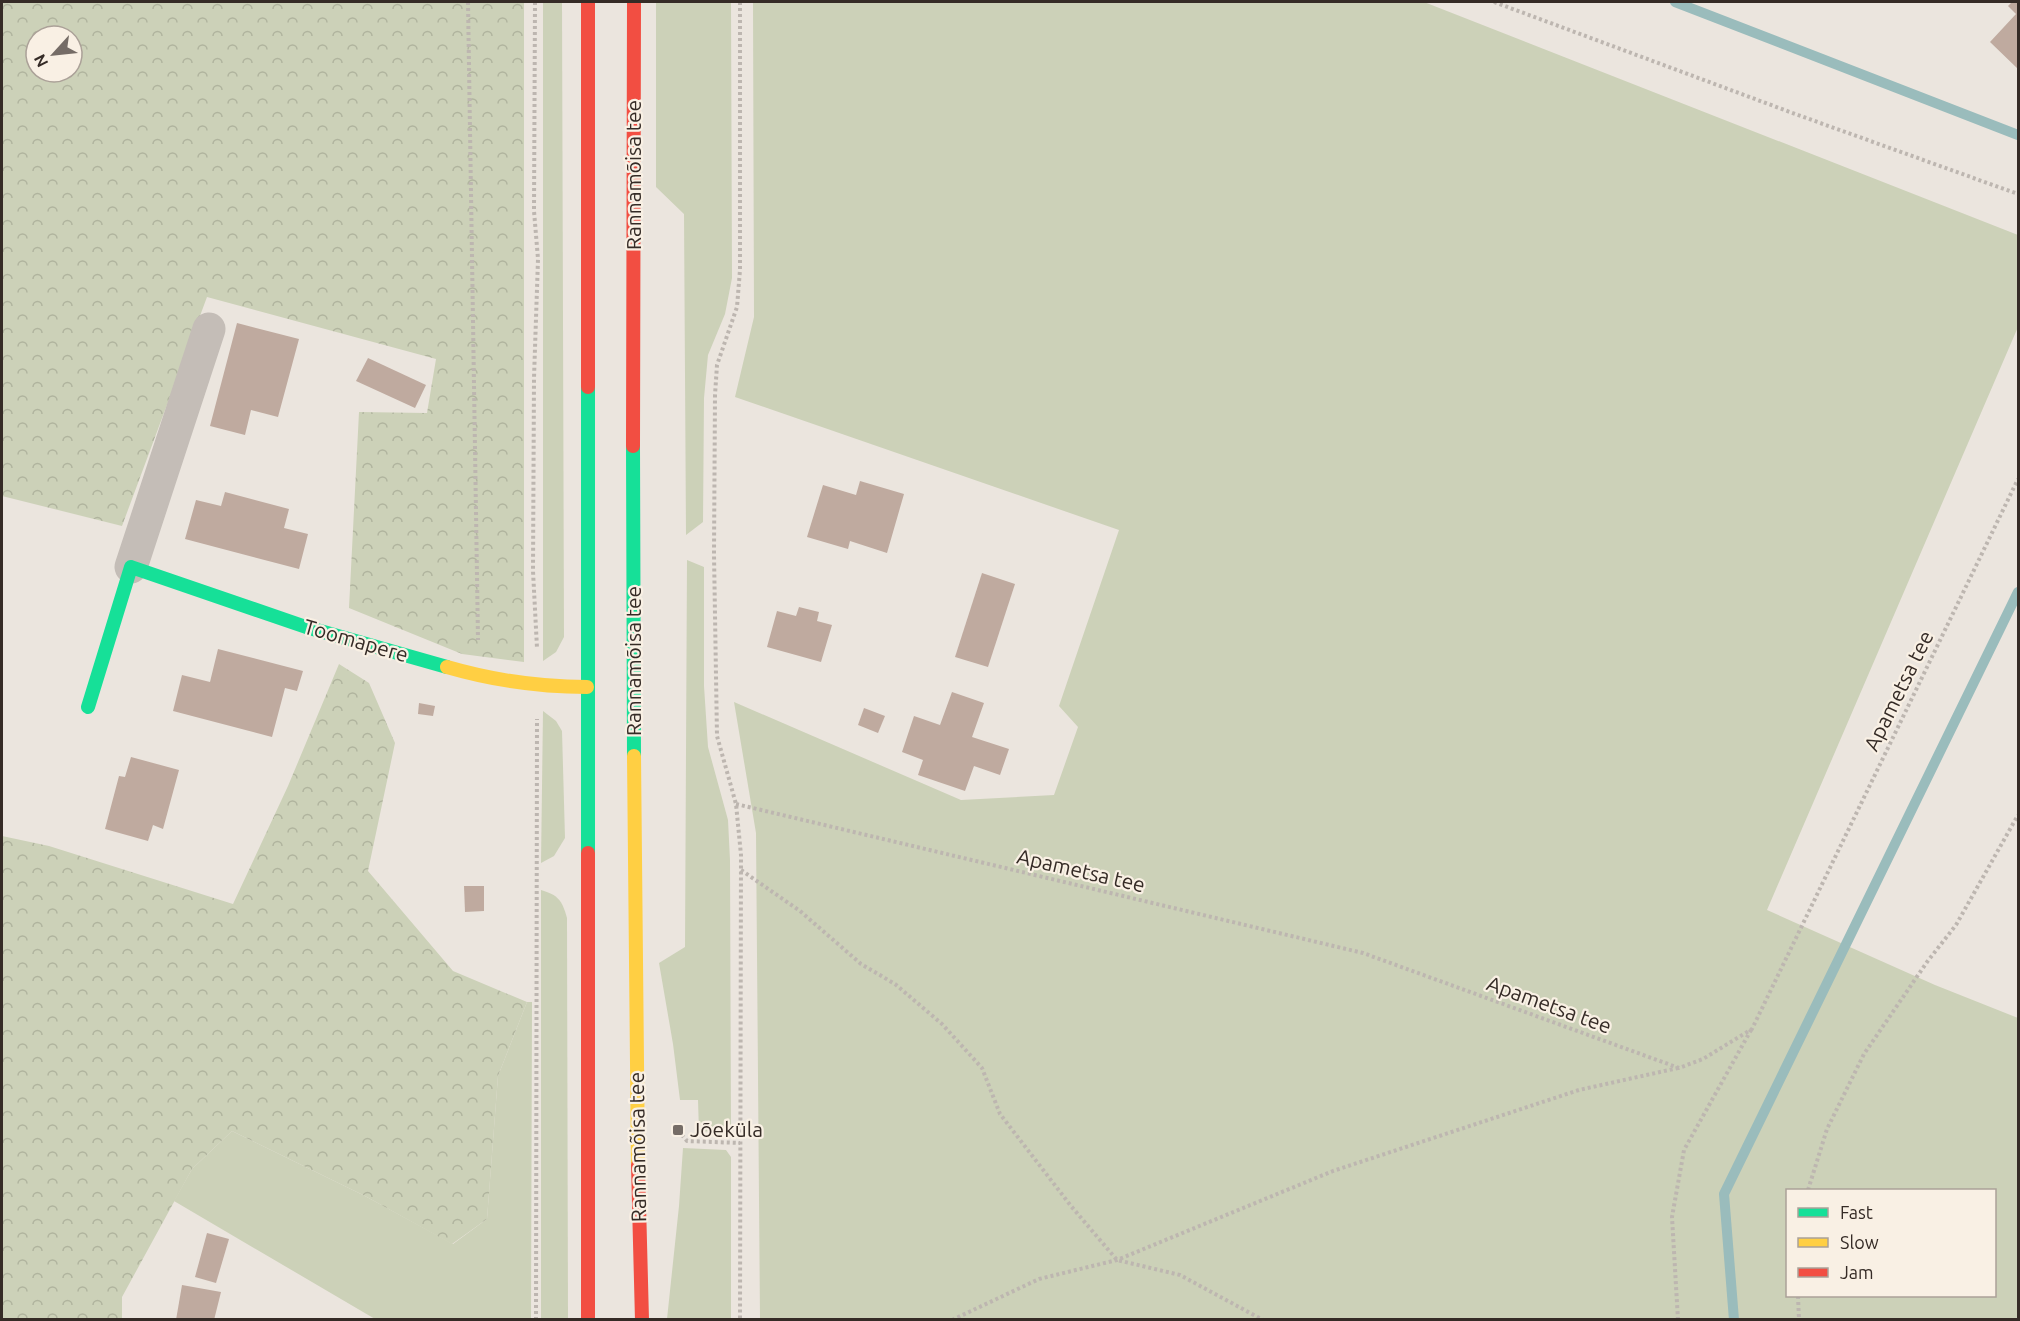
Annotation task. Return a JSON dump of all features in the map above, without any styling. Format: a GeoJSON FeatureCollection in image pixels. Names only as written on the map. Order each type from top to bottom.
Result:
{"type":"FeatureCollection","features":[{"type":"Feature","properties":{"kind":"street"},"geometry":{"type":"LineString","coordinates":[[588,2],[588,1320]]}},
{"type":"Feature","properties":{"kind":"street","name":"Rannamõisa tee"},"geometry":{"type":"LineString","coordinates":[[634,2],[637,1130],[642,1320]]}},
{"type":"Feature","properties":{"kind":"street"},"geometry":{"type":"LineString","coordinates":[[88,707],[209,329]]}},
{"type":"Feature","properties":{"kind":"street","name":"Toomapere"},"geometry":{"type":"LineString","coordinates":[[131,567],[306,627],[479,676],[564,687],[587,687]]}},
{"type":"Feature","properties":{"kind":"path"},"geometry":{"type":"LineString","coordinates":[[468,2],[479,676]]}},
{"type":"Feature","properties":{"kind":"path"},"geometry":{"type":"LineString","coordinates":[[740,2],[740,270],[737,307],[717,365],[714,554],[717,736],[736,804],[741,870],[740,1320]]}},
{"type":"Feature","properties":{"kind":"path"},"geometry":{"type":"LineString","coordinates":[[1494,2],[2019,194]]}},
{"type":"Feature","properties":{"kind":"path","name":"Apametsa tee"},"geometry":{"type":"LineString","coordinates":[[1678,1320],[1672,1217],[1684,1150],[1752,1029],[2019,479]]}},
{"type":"Feature","properties":{"kind":"path","name":"Apametsa tee"},"geometry":{"type":"LineString","coordinates":[[736,804],[1363,953],[1679,1068]]}},
{"type":"Feature","properties":{"kind":"path"},"geometry":{"type":"LineString","coordinates":[[1809,1189],[1827,1129],[1864,1054],[1927,962],[1956,925],[2019,815]]}},
{"type":"Feature","properties":{"kind":"path"},"geometry":{"type":"LineString","coordinates":[[741,870],[800,911],[861,964],[896,984],[942,1024],[982,1068],[1000,1113],[1071,1206],[1117,1260],[1180,1275],[1263,1320]]}},
{"type":"Feature","properties":{"kind":"path"},"geometry":{"type":"LineString","coordinates":[[952,1320],[1039,1279],[1117,1260],[1333,1171],[1579,1090],[1679,1068],[1703,1059],[1752,1029]]}},
{"type":"Feature","properties":{"kind":"path"},"geometry":{"type":"LineString","coordinates":[[678,1130],[687,1141],[740,1143]]}},
{"type":"Feature","properties":{"kind":"path"},"geometry":{"type":"LineString","coordinates":[[1798,1297],[1799,1320]]}},
{"type":"Feature","properties":{"kind":"green space"},"geometry":{"type":"Polygon","coordinates":[[[2,2],[524,2],[524,662],[462,654],[349,608],[359,412],[427,413],[436,359],[207,297],[122,526],[2,496],[2,2]]]}},
{"type":"Feature","properties":{"kind":"green space"},"geometry":{"type":"Polygon","coordinates":[[[543,2],[562,2],[564,637],[556,652],[543,661],[543,2]]]}},
{"type":"Feature","properties":{"kind":"green space"},"geometry":{"type":"Polygon","coordinates":[[[656,2],[731,2],[732,278],[725,314],[708,355],[704,398],[703,522],[686,535],[684,214],[656,187],[656,2]]]}},
{"type":"Feature","properties":{"kind":"green space"},"geometry":{"type":"Polygon","coordinates":[[[753,2],[1424,2],[2018,235],[2018,327],[1767,910],[1935,985],[2018,1018],[2018,1319],[760,1319],[756,833],[734,702],[961,800],[1054,795],[1078,727],[1059,706],[1119,530],[735,397],[754,317],[753,2]]]}},
{"type":"Feature","properties":{"kind":"green space"},"geometry":{"type":"Polygon","coordinates":[[[687,560],[704,567],[704,686],[708,747],[728,820],[730,860],[731,1130],[699,1132],[698,1100],[680,1100],[659,963],[685,947],[687,560]]]}},
{"type":"Feature","properties":{"kind":"green space"},"geometry":{"type":"Polygon","coordinates":[[[339,664],[369,683],[395,743],[368,871],[453,971],[527,1002],[498,1076],[487,1219],[452,1244],[365,1196],[232,1131],[192,1169],[122,1297],[122,1319],[2,1319],[2,836],[49,846],[233,904],[288,786],[339,664]]]}},
{"type":"Feature","properties":{"kind":"green space"},"geometry":{"type":"Polygon","coordinates":[[[543,711],[556,721],[562,731],[565,838],[554,856],[541,863],[543,711]]]}},
{"type":"Feature","properties":{"kind":"green space"},"geometry":{"type":"Polygon","coordinates":[[[541,890],[558,899],[567,918],[568,1319],[541,1319],[541,890]]]}},
{"type":"Feature","properties":{"kind":"green space"},"geometry":{"type":"Polygon","coordinates":[[[527,1002],[532,1002],[531,1319],[375,1319],[174,1201],[192,1169],[232,1131],[365,1196],[453,1244],[487,1219],[498,1076],[527,1002]]]}},
{"type":"Feature","properties":{"kind":"green space"},"geometry":{"type":"Polygon","coordinates":[[[683,1148],[726,1150],[731,1157],[731,1319],[667,1319],[683,1148]]]}},
{"type":"Feature","properties":{"kind":"building"},"geometry":{"type":"Polygon","coordinates":[[[2012,2],[2018,2],[2018,69],[1990,42],[2016,14],[2008,6],[2012,2]]]}},
{"type":"Feature","properties":{"kind":"building"},"geometry":{"type":"Polygon","coordinates":[[[237,323],[299,339],[278,417],[251,410],[245,435],[210,426],[237,323]]]}},
{"type":"Feature","properties":{"kind":"building"},"geometry":{"type":"Polygon","coordinates":[[[368,358],[426,385],[415,408],[356,381],[368,358]]]}},
{"type":"Feature","properties":{"kind":"building"},"geometry":{"type":"Polygon","coordinates":[[[860,481],[904,494],[887,553],[850,541],[848,549],[807,537],[823,485],[856,495],[860,481]]]}},
{"type":"Feature","properties":{"kind":"building"},"geometry":{"type":"Polygon","coordinates":[[[225,492],[289,509],[284,528],[308,534],[299,569],[185,539],[196,500],[221,506],[225,492]]]}},
{"type":"Feature","properties":{"kind":"building"},"geometry":{"type":"Polygon","coordinates":[[[982,573],[1015,584],[988,667],[955,657],[982,573]]]}},
{"type":"Feature","properties":{"kind":"building"},"geometry":{"type":"Polygon","coordinates":[[[799,607],[819,612],[817,621],[832,625],[821,662],[767,647],[777,611],[796,616],[799,607]]]}},
{"type":"Feature","properties":{"kind":"building"},"geometry":{"type":"Polygon","coordinates":[[[218,649],[303,671],[297,691],[285,688],[272,737],[173,711],[182,675],[210,682],[218,649]]]}},
{"type":"Feature","properties":{"kind":"building"},"geometry":{"type":"Polygon","coordinates":[[[952,692],[984,703],[972,737],[1009,749],[1000,775],[974,766],[965,791],[918,775],[923,760],[902,752],[914,716],[940,725],[952,692]]]}},
{"type":"Feature","properties":{"kind":"building"},"geometry":{"type":"Polygon","coordinates":[[[419,703],[435,706],[433,716],[418,714],[419,703]]]}},
{"type":"Feature","properties":{"kind":"building"},"geometry":{"type":"Polygon","coordinates":[[[864,708],[885,716],[878,733],[858,725],[864,708]]]}},
{"type":"Feature","properties":{"kind":"building"},"geometry":{"type":"Polygon","coordinates":[[[131,757],[179,770],[163,829],[153,825],[148,841],[105,829],[119,776],[125,777],[131,757]]]}},
{"type":"Feature","properties":{"kind":"building"},"geometry":{"type":"Polygon","coordinates":[[[464,886],[484,886],[484,911],[465,912],[464,886]]]}},
{"type":"Feature","properties":{"kind":"building"},"geometry":{"type":"Polygon","coordinates":[[[207,1233],[229,1239],[216,1283],[195,1277],[207,1233]]]}},
{"type":"Feature","properties":{"kind":"building"},"geometry":{"type":"Polygon","coordinates":[[[182,1285],[221,1292],[214,1320],[176,1320],[182,1285]]]}},
{"type":"Feature","properties":{"kind":"waterway"},"geometry":{"type":"LineString","coordinates":[[1675,2],[2018,135]]}},
{"type":"Feature","properties":{"kind":"waterway"},"geometry":{"type":"LineString","coordinates":[[1734,1320],[1724,1194],[2018,592]]}},
{"type":"Feature","properties":{"kind":"traffic: fast"},"geometry":{"type":"LineString","coordinates":[[588,387],[588,853]]}},
{"type":"Feature","properties":{"kind":"traffic: fast"},"geometry":{"type":"LineString","coordinates":[[633,446],[634,756]]}},
{"type":"Feature","properties":{"kind":"traffic: fast"},"geometry":{"type":"LineString","coordinates":[[88,707],[131,567],[306,627],[447,667]]}},
{"type":"Feature","properties":{"kind":"traffic: slow"},"geometry":{"type":"LineString","coordinates":[[447,667],[516,682],[587,687]]}},
{"type":"Feature","properties":{"kind":"traffic: slow"},"geometry":{"type":"LineString","coordinates":[[634,756],[638,1165]]}},
{"type":"Feature","properties":{"kind":"traffic: jam"},"geometry":{"type":"LineString","coordinates":[[588,2],[588,387]]}},
{"type":"Feature","properties":{"kind":"traffic: jam"},"geometry":{"type":"LineString","coordinates":[[633,446],[634,2]]}},
{"type":"Feature","properties":{"kind":"traffic: jam"},"geometry":{"type":"LineString","coordinates":[[588,853],[588,1320]]}},
{"type":"Feature","properties":{"kind":"traffic: jam"},"geometry":{"type":"LineString","coordinates":[[638,1165],[642,1320]]}},
{"type":"Feature","properties":{"kind":"place","name":"Jõeküla"},"geometry":{"type":"Point","coordinates":[678,1130]}}]}
